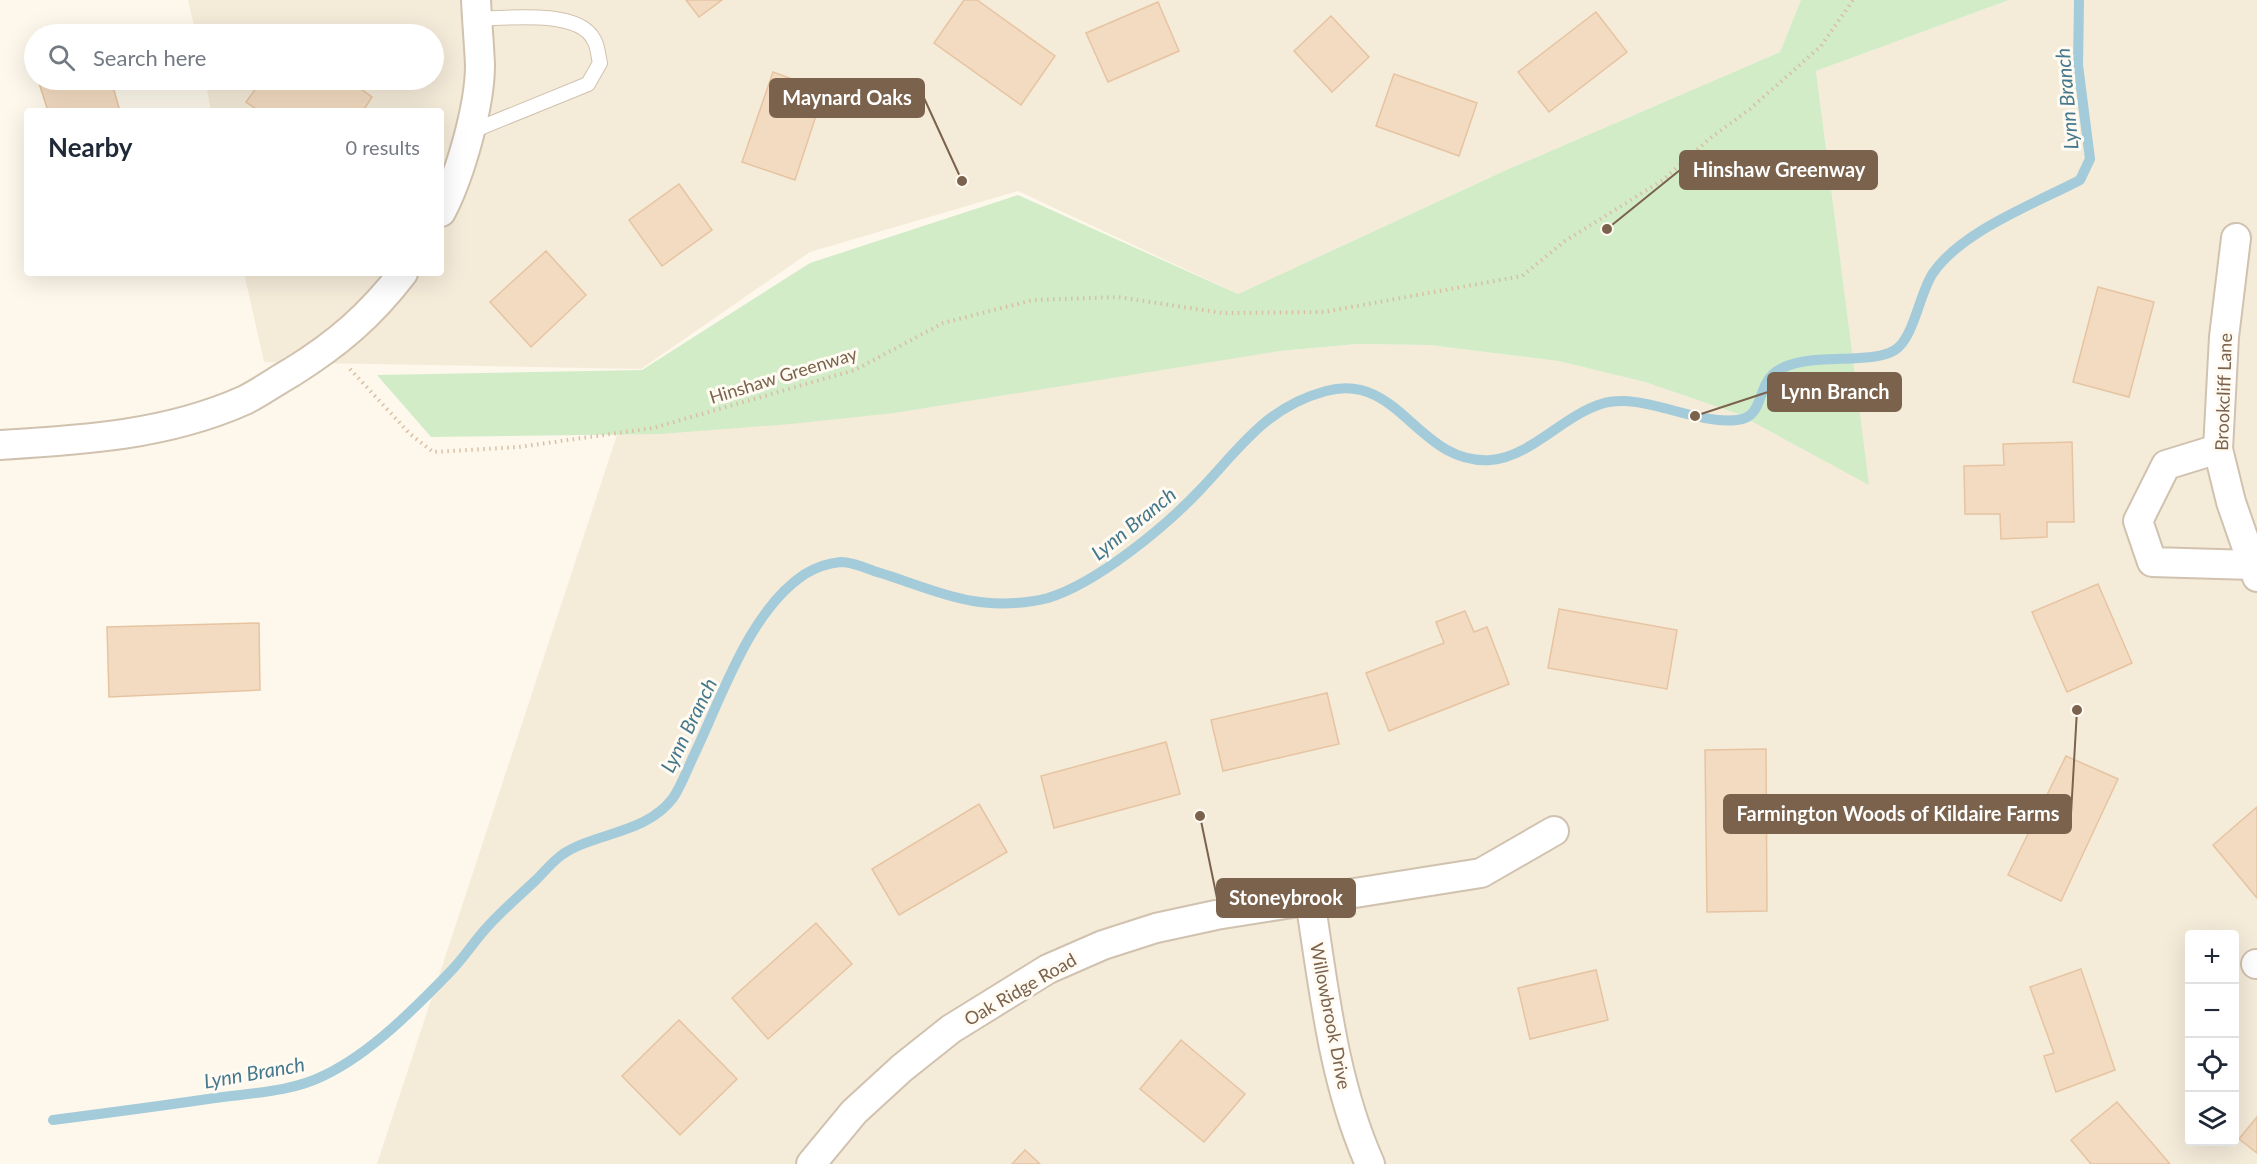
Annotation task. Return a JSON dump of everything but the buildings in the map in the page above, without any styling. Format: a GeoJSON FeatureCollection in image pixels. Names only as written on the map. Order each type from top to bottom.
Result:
{"type":"FeatureCollection","features":[{"type":"Feature","properties":{"kind":"street"},"geometry":{"type":"LineString","coordinates":[[444,206],[470,132],[480,67],[476,9]]}},
{"type":"Feature","properties":{"kind":"street","name":"Brookcliff Lane"},"geometry":{"type":"LineString","coordinates":[[2236,238],[2224,337],[2218,449],[2231,502],[2255,571]]}},
{"type":"Feature","properties":{"kind":"street"},"geometry":{"type":"LineString","coordinates":[[0,445],[90,440],[143,432],[198,418],[246,399],[331,348],[379,305],[401,276]]}},
{"type":"Feature","properties":{"kind":"street"},"geometry":{"type":"LineString","coordinates":[[2218,449],[2166,465],[2138,520],[2152,562],[2255,571]]}},
{"type":"Feature","properties":{"kind":"street","name":"Oak Ridge Road"},"geometry":{"type":"LineString","coordinates":[[811,1164],[854,1112],[902,1068],[951,1029],[1048,969],[1103,945],[1156,928],[1216,915],[1481,873],[1554,831]]}},
{"type":"Feature","properties":{"kind":"street","name":"Willowbrook Drive"},"geometry":{"type":"LineString","coordinates":[[1310,900],[1332,1038],[1343,1084],[1370,1164]]}},
{"type":"Feature","properties":{"kind":"lane"},"geometry":{"type":"LineString","coordinates":[[470,132],[588,84],[600,63],[594,39],[574,22],[476,9]]}},
{"type":"Feature","properties":{"kind":"path","name":"Hinshaw Greenway"},"geometry":{"type":"LineString","coordinates":[[331,348],[410,434],[433,452],[471,451],[519,447],[653,428],[855,370],[943,322],[1033,300],[1118,297],[1222,313],[1324,312],[1522,276],[1565,241],[1663,180],[1709,140],[1750,109],[1821,46],[1853,0]]}},
{"type":"Feature","properties":{"kind":"shaded area"},"geometry":{"type":"Polygon","coordinates":[[[188,0],[1801,0],[1780,52],[1504,171],[1238,294],[1018,191],[810,252],[641,369],[264,362],[245,276],[444,276],[444,108],[210,108],[207,90],[444,90],[444,24],[194,24],[188,0]]]}},
{"type":"Feature","properties":{"kind":"shaded area"},"geometry":{"type":"Polygon","coordinates":[[[2009,0],[2257,0],[2257,1164],[377,1164],[618,432],[1280,351],[1357,344],[1429,345],[1558,361],[1645,382],[1738,414],[1868,484],[1816,71],[2009,0]]]}},
{"type":"Feature","properties":{"kind":"green space"},"geometry":{"type":"Polygon","coordinates":[[[1801,0],[2009,0],[1816,71],[1869,485],[1738,414],[1645,382],[1558,361],[1429,345],[1357,344],[1280,351],[894,413],[660,434],[431,437],[377,375],[642,370],[810,263],[1018,195],[1238,294],[1504,171],[1780,52],[1801,0]]]}},
{"type":"Feature","properties":{"kind":"waterway","name":"Lynn Branch"},"geometry":{"type":"LineString","coordinates":[[53,1120],[285,1088],[312,1081],[359,1055],[392,1029],[422,1000],[495,919],[559,857],[590,841],[635,826],[662,810],[679,787],[753,631],[786,590],[805,574],[818,568],[841,562],[850,563],[961,599],[991,603],[1030,602],[1067,591],[1108,567],[1185,505],[1242,444],[1270,418],[1305,398],[1326,391],[1351,388],[1373,394],[1391,405],[1444,449],[1466,458],[1491,460],[1519,452],[1573,417],[1601,404],[1617,401],[1650,405],[1703,418],[1720,420],[1745,418],[1756,409],[1768,380],[1785,366],[1817,360],[1883,355],[1895,350],[1902,344],[1912,326],[1928,282],[1946,258],[1980,231],[2080,180],[2090,159],[2078,65],[2079,0]]}},
{"type":"Feature","properties":{"kind":"place","name":"Maynard Oaks"},"geometry":{"type":"Point","coordinates":[962,181]}},
{"type":"Feature","properties":{"kind":"place","name":"Hinshaw Greenway"},"geometry":{"type":"Point","coordinates":[1607,229]}},
{"type":"Feature","properties":{"kind":"place","name":"Lynn Branch"},"geometry":{"type":"Point","coordinates":[1695,416]}},
{"type":"Feature","properties":{"kind":"place","name":"Farmington Woods of Kildaire Farms"},"geometry":{"type":"Point","coordinates":[2077,710]}},
{"type":"Feature","properties":{"kind":"place","name":"Stoneybrook"},"geometry":{"type":"Point","coordinates":[1200,816]}}]}
